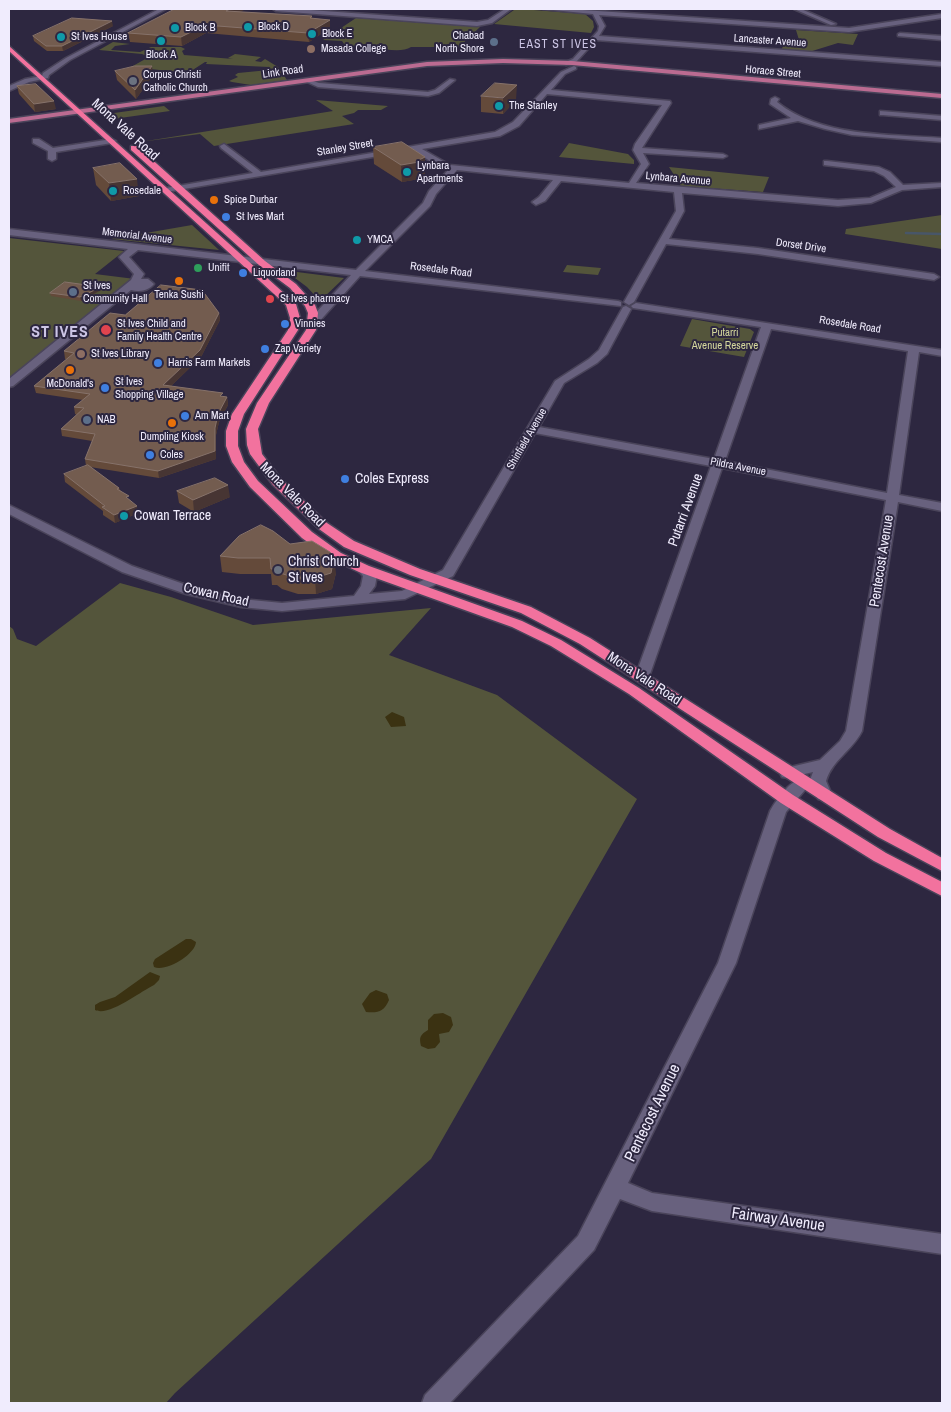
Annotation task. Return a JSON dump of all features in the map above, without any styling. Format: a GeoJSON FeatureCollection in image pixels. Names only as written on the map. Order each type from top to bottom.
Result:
{"type":"FeatureCollection","features":[{"type":"Feature","properties":{"kind":"highway","name":"Mona Vale Road"},"geometry":{"type":"LineString","coordinates":[[9,48],[287,299],[294,311],[295,323],[291,337],[238,414],[232,431],[234,454],[254,484],[295,525],[324,548],[364,569],[517,624],[556,643],[634,691],[787,799],[880,857],[942,890]]}},
{"type":"Feature","properties":{"kind":"highway"},"geometry":{"type":"LineString","coordinates":[[46,69],[55,77]]}},
{"type":"Feature","properties":{"kind":"highway","name":"Mona Vale Road"},"geometry":{"type":"LineString","coordinates":[[81,100],[95,113]]}},
{"type":"Feature","properties":{"kind":"highway","name":"Mona Vale Road"},"geometry":{"type":"LineString","coordinates":[[126,140],[262,263],[304,297],[313,313],[313,322],[308,337],[258,412],[252,429],[253,445],[256,454],[270,475],[287,493],[335,535],[364,551],[436,579],[526,610],[551,622],[642,677],[788,773],[884,833],[942,865]]}},
{"type":"Feature","properties":{"kind":"main road","name":"Link Road"},"geometry":{"type":"LineString","coordinates":[[95,113],[401,67],[475,62],[563,67]]}},
{"type":"Feature","properties":{"kind":"main road","name":"Link Road"},"geometry":{"type":"LineString","coordinates":[[9,121],[95,113],[441,65],[505,63],[563,67]]}},
{"type":"Feature","properties":{"kind":"main road","name":"Horace Street"},"geometry":{"type":"LineString","coordinates":[[577,65],[942,96]]}},
{"type":"Feature","properties":{"kind":"main road","name":"Link Road"},"geometry":{"type":"LineString","coordinates":[[9,126],[81,113]]}},
{"type":"Feature","properties":{"kind":"street"},"geometry":{"type":"LineString","coordinates":[[9,89],[20,82],[46,77],[46,69],[163,9]]}},
{"type":"Feature","properties":{"kind":"street"},"geometry":{"type":"LineString","coordinates":[[276,9],[476,24],[490,22],[508,9]]}},
{"type":"Feature","properties":{"kind":"street"},"geometry":{"type":"LineString","coordinates":[[546,9],[849,30],[939,16]]}},
{"type":"Feature","properties":{"kind":"street"},"geometry":{"type":"LineString","coordinates":[[797,9],[849,30]]}},
{"type":"Feature","properties":{"kind":"street"},"geometry":{"type":"LineString","coordinates":[[595,38],[602,26],[596,15],[597,13]]}},
{"type":"Feature","properties":{"kind":"street"},"geometry":{"type":"LineString","coordinates":[[900,35],[942,38]]}},
{"type":"Feature","properties":{"kind":"street","name":"Lancaster Avenue"},"geometry":{"type":"LineString","coordinates":[[595,38],[942,64]]}},
{"type":"Feature","properties":{"kind":"street","name":"Stanley Street"},"geometry":{"type":"LineString","coordinates":[[166,190],[482,137],[508,130],[516,124],[545,92],[563,67],[577,65],[595,38]]}},
{"type":"Feature","properties":{"kind":"street"},"geometry":{"type":"LineString","coordinates":[[310,82],[318,85],[428,94],[437,92],[452,80]]}},
{"type":"Feature","properties":{"kind":"street"},"geometry":{"type":"LineString","coordinates":[[545,92],[666,103],[637,150]]}},
{"type":"Feature","properties":{"kind":"street"},"geometry":{"type":"LineString","coordinates":[[775,98],[773,102],[780,109],[797,119],[847,131],[941,138]]}},
{"type":"Feature","properties":{"kind":"street"},"geometry":{"type":"LineString","coordinates":[[883,113],[942,118]]}},
{"type":"Feature","properties":{"kind":"street"},"geometry":{"type":"LineString","coordinates":[[762,127],[797,119]]}},
{"type":"Feature","properties":{"kind":"street"},"geometry":{"type":"LineString","coordinates":[[36,141],[52,154],[112,141]]}},
{"type":"Feature","properties":{"kind":"street"},"geometry":{"type":"LineString","coordinates":[[224,146],[259,174]]}},
{"type":"Feature","properties":{"kind":"street","name":"Lynbara Avenue"},"geometry":{"type":"LineString","coordinates":[[415,148],[437,162],[455,168],[631,186],[844,203],[871,200],[901,188],[942,186]]}},
{"type":"Feature","properties":{"kind":"street"},"geometry":{"type":"LineString","coordinates":[[637,150],[724,156]]}},
{"type":"Feature","properties":{"kind":"street"},"geometry":{"type":"LineString","coordinates":[[631,186],[645,164],[637,150]]}},
{"type":"Feature","properties":{"kind":"street"},"geometry":{"type":"LineString","coordinates":[[828,163],[876,169],[887,174],[901,188]]}},
{"type":"Feature","properties":{"kind":"street"},"geometry":{"type":"LineString","coordinates":[[313,322],[426,204],[432,193],[455,168]]}},
{"type":"Feature","properties":{"kind":"street"},"geometry":{"type":"LineString","coordinates":[[536,202],[542,199],[559,178]]}},
{"type":"Feature","properties":{"kind":"street","name":"Shinfield Avenue"},"geometry":{"type":"LineString","coordinates":[[436,579],[448,573],[560,381],[593,361],[603,352],[680,211],[678,190]]}},
{"type":"Feature","properties":{"kind":"street","name":"Memorial Avenue"},"geometry":{"type":"LineString","coordinates":[[9,232],[262,263]]}},
{"type":"Feature","properties":{"kind":"street","name":"Dorset Drive"},"geometry":{"type":"LineString","coordinates":[[664,241],[758,251],[934,277]]}},
{"type":"Feature","properties":{"kind":"street"},"geometry":{"type":"LineString","coordinates":[[9,384],[131,287],[139,274],[124,257],[135,248]]}},
{"type":"Feature","properties":{"kind":"street"},"geometry":{"type":"LineString","coordinates":[[131,287],[147,282],[147,272],[136,258],[146,249]]}},
{"type":"Feature","properties":{"kind":"street","name":"Rosedale Road"},"geometry":{"type":"LineString","coordinates":[[262,263],[627,305],[942,353]]}},
{"type":"Feature","properties":{"kind":"street","name":"Putarri Avenue"},"geometry":{"type":"LineString","coordinates":[[642,677],[767,325]]}},
{"type":"Feature","properties":{"kind":"street","name":"Pentecost Avenue"},"geometry":{"type":"LineString","coordinates":[[788,773],[825,764],[845,746],[854,731],[914,348]]}},
{"type":"Feature","properties":{"kind":"street","name":"Pildra Avenue"},"geometry":{"type":"LineString","coordinates":[[533,429],[942,507]]}},
{"type":"Feature","properties":{"kind":"street","name":"Cowan Road"},"geometry":{"type":"LineString","coordinates":[[9,509],[127,569],[191,591],[241,604],[282,607],[405,595],[436,579]]}},
{"type":"Feature","properties":{"kind":"street"},"geometry":{"type":"LineString","coordinates":[[358,600],[368,586],[370,575],[364,569]]}},
{"type":"Feature","properties":{"kind":"street"},"geometry":{"type":"LineString","coordinates":[[824,795],[818,781],[825,764]]}},
{"type":"Feature","properties":{"kind":"street","name":"Pentecost Avenue"},"geometry":{"type":"LineString","coordinates":[[434,1403],[586,1243],[727,963],[778,811],[804,782]]}},
{"type":"Feature","properties":{"kind":"street","name":"Fairway Avenue"},"geometry":{"type":"LineString","coordinates":[[615,1188],[652,1202],[942,1244]]}},
{"type":"Feature","properties":{"kind":"green space"},"geometry":{"type":"Polygon","coordinates":[[[514,10],[585,14],[593,21],[594,27],[591,33],[494,24],[514,10]]]}},
{"type":"Feature","properties":{"kind":"green space"},"geometry":{"type":"Polygon","coordinates":[[[356,18],[480,27],[459,47],[411,47],[403,50],[393,50],[374,48],[364,44],[347,48],[342,41],[323,40],[356,18]]]}},
{"type":"Feature","properties":{"kind":"green space"},"geometry":{"type":"Polygon","coordinates":[[[796,30],[858,34],[853,45],[838,43],[809,52],[781,50],[787,39],[799,40],[796,30]]]}},
{"type":"Feature","properties":{"kind":"green space"},"geometry":{"type":"Polygon","coordinates":[[[113,42],[130,44],[115,46],[111,50],[140,52],[151,47],[181,47],[185,49],[182,51],[184,55],[233,59],[228,58],[235,54],[261,57],[255,61],[261,62],[265,59],[278,67],[287,80],[251,85],[229,81],[238,77],[235,75],[238,73],[269,70],[269,67],[206,64],[207,62],[205,62],[188,73],[131,67],[149,57],[142,54],[99,50],[113,42]]]}},
{"type":"Feature","properties":{"kind":"green space"},"geometry":{"type":"Polygon","coordinates":[[[316,100],[388,106],[381,110],[358,110],[342,116],[354,124],[214,146],[200,134],[140,142],[333,111],[316,100]]]}},
{"type":"Feature","properties":{"kind":"green space"},"geometry":{"type":"Polygon","coordinates":[[[164,106],[170,111],[113,119],[110,116],[114,113],[164,106]]]}},
{"type":"Feature","properties":{"kind":"green space"},"geometry":{"type":"Polygon","coordinates":[[[569,143],[628,154],[634,160],[634,164],[559,157],[569,143]]]}},
{"type":"Feature","properties":{"kind":"green space"},"geometry":{"type":"Polygon","coordinates":[[[669,167],[769,177],[763,192],[681,186],[669,167]]]}},
{"type":"Feature","properties":{"kind":"green space"},"geometry":{"type":"Polygon","coordinates":[[[942,215],[942,249],[845,234],[846,229],[942,215]]]}},
{"type":"Feature","properties":{"kind":"green space"},"geometry":{"type":"Polygon","coordinates":[[[192,225],[219,250],[111,239],[192,225]]]}},
{"type":"Feature","properties":{"kind":"green space"},"geometry":{"type":"Polygon","coordinates":[[[9,238],[124,251],[95,274],[135,279],[9,379],[9,238]]]}},
{"type":"Feature","properties":{"kind":"green space"},"geometry":{"type":"Polygon","coordinates":[[[567,265],[601,268],[598,275],[563,272],[567,265]]]}},
{"type":"Feature","properties":{"kind":"green space"},"geometry":{"type":"Polygon","coordinates":[[[287,272],[344,278],[320,301],[307,287],[287,272]]]}},
{"type":"Feature","properties":{"kind":"green space","name":"Putarri Avenue Reserve"},"geometry":{"type":"Polygon","coordinates":[[[692,319],[750,329],[754,332],[744,357],[680,346],[692,319]]]}},
{"type":"Feature","properties":{"kind":"green space"},"geometry":{"type":"Polygon","coordinates":[[[120,583],[171,597],[253,625],[431,608],[389,655],[497,695],[637,799],[431,1159],[166,1403],[9,1403],[9,626],[13,629],[17,639],[36,646],[120,583]]]}},
{"type":"Feature","properties":{"kind":"sand"},"geometry":{"type":"Polygon","coordinates":[[[392,712],[404,717],[406,726],[391,727],[385,717],[392,712]]]}},
{"type":"Feature","properties":{"kind":"sand"},"geometry":{"type":"Polygon","coordinates":[[[186,939],[196,942],[191,952],[172,965],[159,968],[154,967],[155,959],[186,939]]]}},
{"type":"Feature","properties":{"kind":"sand"},"geometry":{"type":"Polygon","coordinates":[[[150,972],[160,976],[154,985],[116,1007],[101,1011],[95,1010],[95,1005],[115,997],[150,972]]]}},
{"type":"Feature","properties":{"kind":"sand"},"geometry":{"type":"Polygon","coordinates":[[[376,990],[387,994],[389,1000],[380,1011],[366,1012],[362,1004],[370,993],[376,990]]]}},
{"type":"Feature","properties":{"kind":"sand"},"geometry":{"type":"Polygon","coordinates":[[[443,1013],[451,1017],[453,1025],[449,1032],[439,1034],[440,1042],[435,1048],[428,1049],[421,1046],[420,1038],[428,1030],[428,1020],[434,1014],[443,1013]]]}},
{"type":"Feature","properties":{"kind":"building"},"geometry":{"type":"Polygon","coordinates":[[[175,9],[230,9],[226,11],[312,16],[310,18],[330,20],[308,33],[205,25],[181,37],[128,33],[175,9]]]}},
{"type":"Feature","properties":{"kind":"building"},"geometry":{"type":"Polygon","coordinates":[[[72,18],[112,21],[62,46],[46,46],[33,36],[72,18]]]}},
{"type":"Feature","properties":{"kind":"building"},"geometry":{"type":"Polygon","coordinates":[[[135,66],[152,66],[135,90],[115,71],[135,66]]]}},
{"type":"Feature","properties":{"kind":"building"},"geometry":{"type":"Polygon","coordinates":[[[495,83],[517,85],[503,98],[481,96],[495,83]]]}},
{"type":"Feature","properties":{"kind":"building"},"geometry":{"type":"Polygon","coordinates":[[[36,84],[54,101],[34,104],[17,86],[36,84]]]}},
{"type":"Feature","properties":{"kind":"building"},"geometry":{"type":"Polygon","coordinates":[[[402,142],[425,157],[417,161],[419,162],[401,165],[373,147],[402,142]]]}},
{"type":"Feature","properties":{"kind":"building"},"geometry":{"type":"Polygon","coordinates":[[[120,163],[137,179],[109,183],[93,168],[120,163]]]}},
{"type":"Feature","properties":{"kind":"building","name":"St Ives Community Hall"},"geometry":{"type":"Polygon","coordinates":[[[65,282],[101,287],[80,297],[50,293],[65,282]]]}},
{"type":"Feature","properties":{"kind":"building","name":"St Ives Shopping Village"},"geometry":{"type":"Polygon","coordinates":[[[161,285],[202,290],[219,313],[200,350],[163,385],[223,393],[220,396],[227,397],[218,414],[215,428],[215,451],[158,471],[85,459],[95,434],[61,429],[84,408],[74,407],[90,394],[34,386],[74,353],[64,351],[110,313],[125,315],[161,285]]]}},
{"type":"Feature","properties":{"kind":"building"},"geometry":{"type":"Polygon","coordinates":[[[88,465],[119,488],[117,489],[129,496],[126,497],[137,506],[114,515],[64,474],[88,465]]]}},
{"type":"Feature","properties":{"kind":"building"},"geometry":{"type":"Polygon","coordinates":[[[215,478],[228,485],[193,500],[177,491],[215,478]]]}},
{"type":"Feature","properties":{"kind":"building"},"geometry":{"type":"Polygon","coordinates":[[[261,525],[273,531],[290,544],[312,541],[330,552],[334,557],[331,573],[315,578],[296,578],[280,573],[276,569],[271,569],[270,558],[220,556],[239,536],[261,525]]]}},
{"type":"Feature","properties":{"kind":"waterway"},"geometry":{"type":"LineString","coordinates":[[906,233],[942,234]]}},
{"type":"Feature","properties":{"kind":"place","name":"Block D"},"geometry":{"type":"Point","coordinates":[248,27]}},
{"type":"Feature","properties":{"kind":"place","name":"Block B"},"geometry":{"type":"Point","coordinates":[175,28]}},
{"type":"Feature","properties":{"kind":"place","name":"Block E"},"geometry":{"type":"Point","coordinates":[312,34]}},
{"type":"Feature","properties":{"kind":"place","name":"St Ives House"},"geometry":{"type":"Point","coordinates":[61,37]}},
{"type":"Feature","properties":{"kind":"place","name":"Block A"},"geometry":{"type":"Point","coordinates":[161,41]}},
{"type":"Feature","properties":{"kind":"place","name":"Chabad North Shore"},"geometry":{"type":"Point","coordinates":[494,42]}},
{"type":"Feature","properties":{"kind":"place","name":"Masada College"},"geometry":{"type":"Point","coordinates":[311,49]}},
{"type":"Feature","properties":{"kind":"place","name":"Corpus Christi Catholic Church"},"geometry":{"type":"Point","coordinates":[133,81]}},
{"type":"Feature","properties":{"kind":"place","name":"The Stanley"},"geometry":{"type":"Point","coordinates":[499,106]}},
{"type":"Feature","properties":{"kind":"place","name":"Lynbara Apartments"},"geometry":{"type":"Point","coordinates":[407,172]}},
{"type":"Feature","properties":{"kind":"place","name":"Rosedale"},"geometry":{"type":"Point","coordinates":[113,191]}},
{"type":"Feature","properties":{"kind":"place","name":"Spice Durbar"},"geometry":{"type":"Point","coordinates":[214,200]}},
{"type":"Feature","properties":{"kind":"place","name":"St Ives Mart"},"geometry":{"type":"Point","coordinates":[226,217]}},
{"type":"Feature","properties":{"kind":"place","name":"YMCA"},"geometry":{"type":"Point","coordinates":[357,240]}},
{"type":"Feature","properties":{"kind":"place","name":"Unifit"},"geometry":{"type":"Point","coordinates":[198,268]}},
{"type":"Feature","properties":{"kind":"place","name":"Liquorland"},"geometry":{"type":"Point","coordinates":[243,273]}},
{"type":"Feature","properties":{"kind":"place","name":"Tenka Sushi"},"geometry":{"type":"Point","coordinates":[179,281]}},
{"type":"Feature","properties":{"kind":"place","name":"St Ives Community Hall"},"geometry":{"type":"Point","coordinates":[73,292]}},
{"type":"Feature","properties":{"kind":"place","name":"St Ives pharmacy"},"geometry":{"type":"Point","coordinates":[270,299]}},
{"type":"Feature","properties":{"kind":"place","name":"Vinnies"},"geometry":{"type":"Point","coordinates":[285,324]}},
{"type":"Feature","properties":{"kind":"place","name":"St Ives Child and Family Health Centre"},"geometry":{"type":"Point","coordinates":[106,330]}},
{"type":"Feature","properties":{"kind":"place","name":"Zap Variety"},"geometry":{"type":"Point","coordinates":[265,349]}},
{"type":"Feature","properties":{"kind":"place","name":"St Ives Library"},"geometry":{"type":"Point","coordinates":[81,354]}},
{"type":"Feature","properties":{"kind":"place","name":"Harris Farm Markets"},"geometry":{"type":"Point","coordinates":[158,363]}},
{"type":"Feature","properties":{"kind":"place","name":"McDonald's"},"geometry":{"type":"Point","coordinates":[70,370]}},
{"type":"Feature","properties":{"kind":"place","name":"St Ives Shopping Village"},"geometry":{"type":"Point","coordinates":[105,388]}},
{"type":"Feature","properties":{"kind":"place","name":"Am Mart"},"geometry":{"type":"Point","coordinates":[185,416]}},
{"type":"Feature","properties":{"kind":"place","name":"NAB"},"geometry":{"type":"Point","coordinates":[87,420]}},
{"type":"Feature","properties":{"kind":"place","name":"Dumpling Kiosk"},"geometry":{"type":"Point","coordinates":[172,423]}},
{"type":"Feature","properties":{"kind":"place","name":"Coles"},"geometry":{"type":"Point","coordinates":[150,455]}},
{"type":"Feature","properties":{"kind":"place","name":"Coles Express"},"geometry":{"type":"Point","coordinates":[345,479]}},
{"type":"Feature","properties":{"kind":"place","name":"Cowan Terrace"},"geometry":{"type":"Point","coordinates":[124,516]}},
{"type":"Feature","properties":{"kind":"place","name":"Christ Church St Ives"},"geometry":{"type":"Point","coordinates":[278,570]}},
{"type":"Feature","properties":{"kind":"district","name":"EAST ST IVES"},"geometry":{"type":"Point","coordinates":[558,45]}},
{"type":"Feature","properties":{"kind":"district","name":"ST IVES"},"geometry":{"type":"Point","coordinates":[60,333]}}]}
